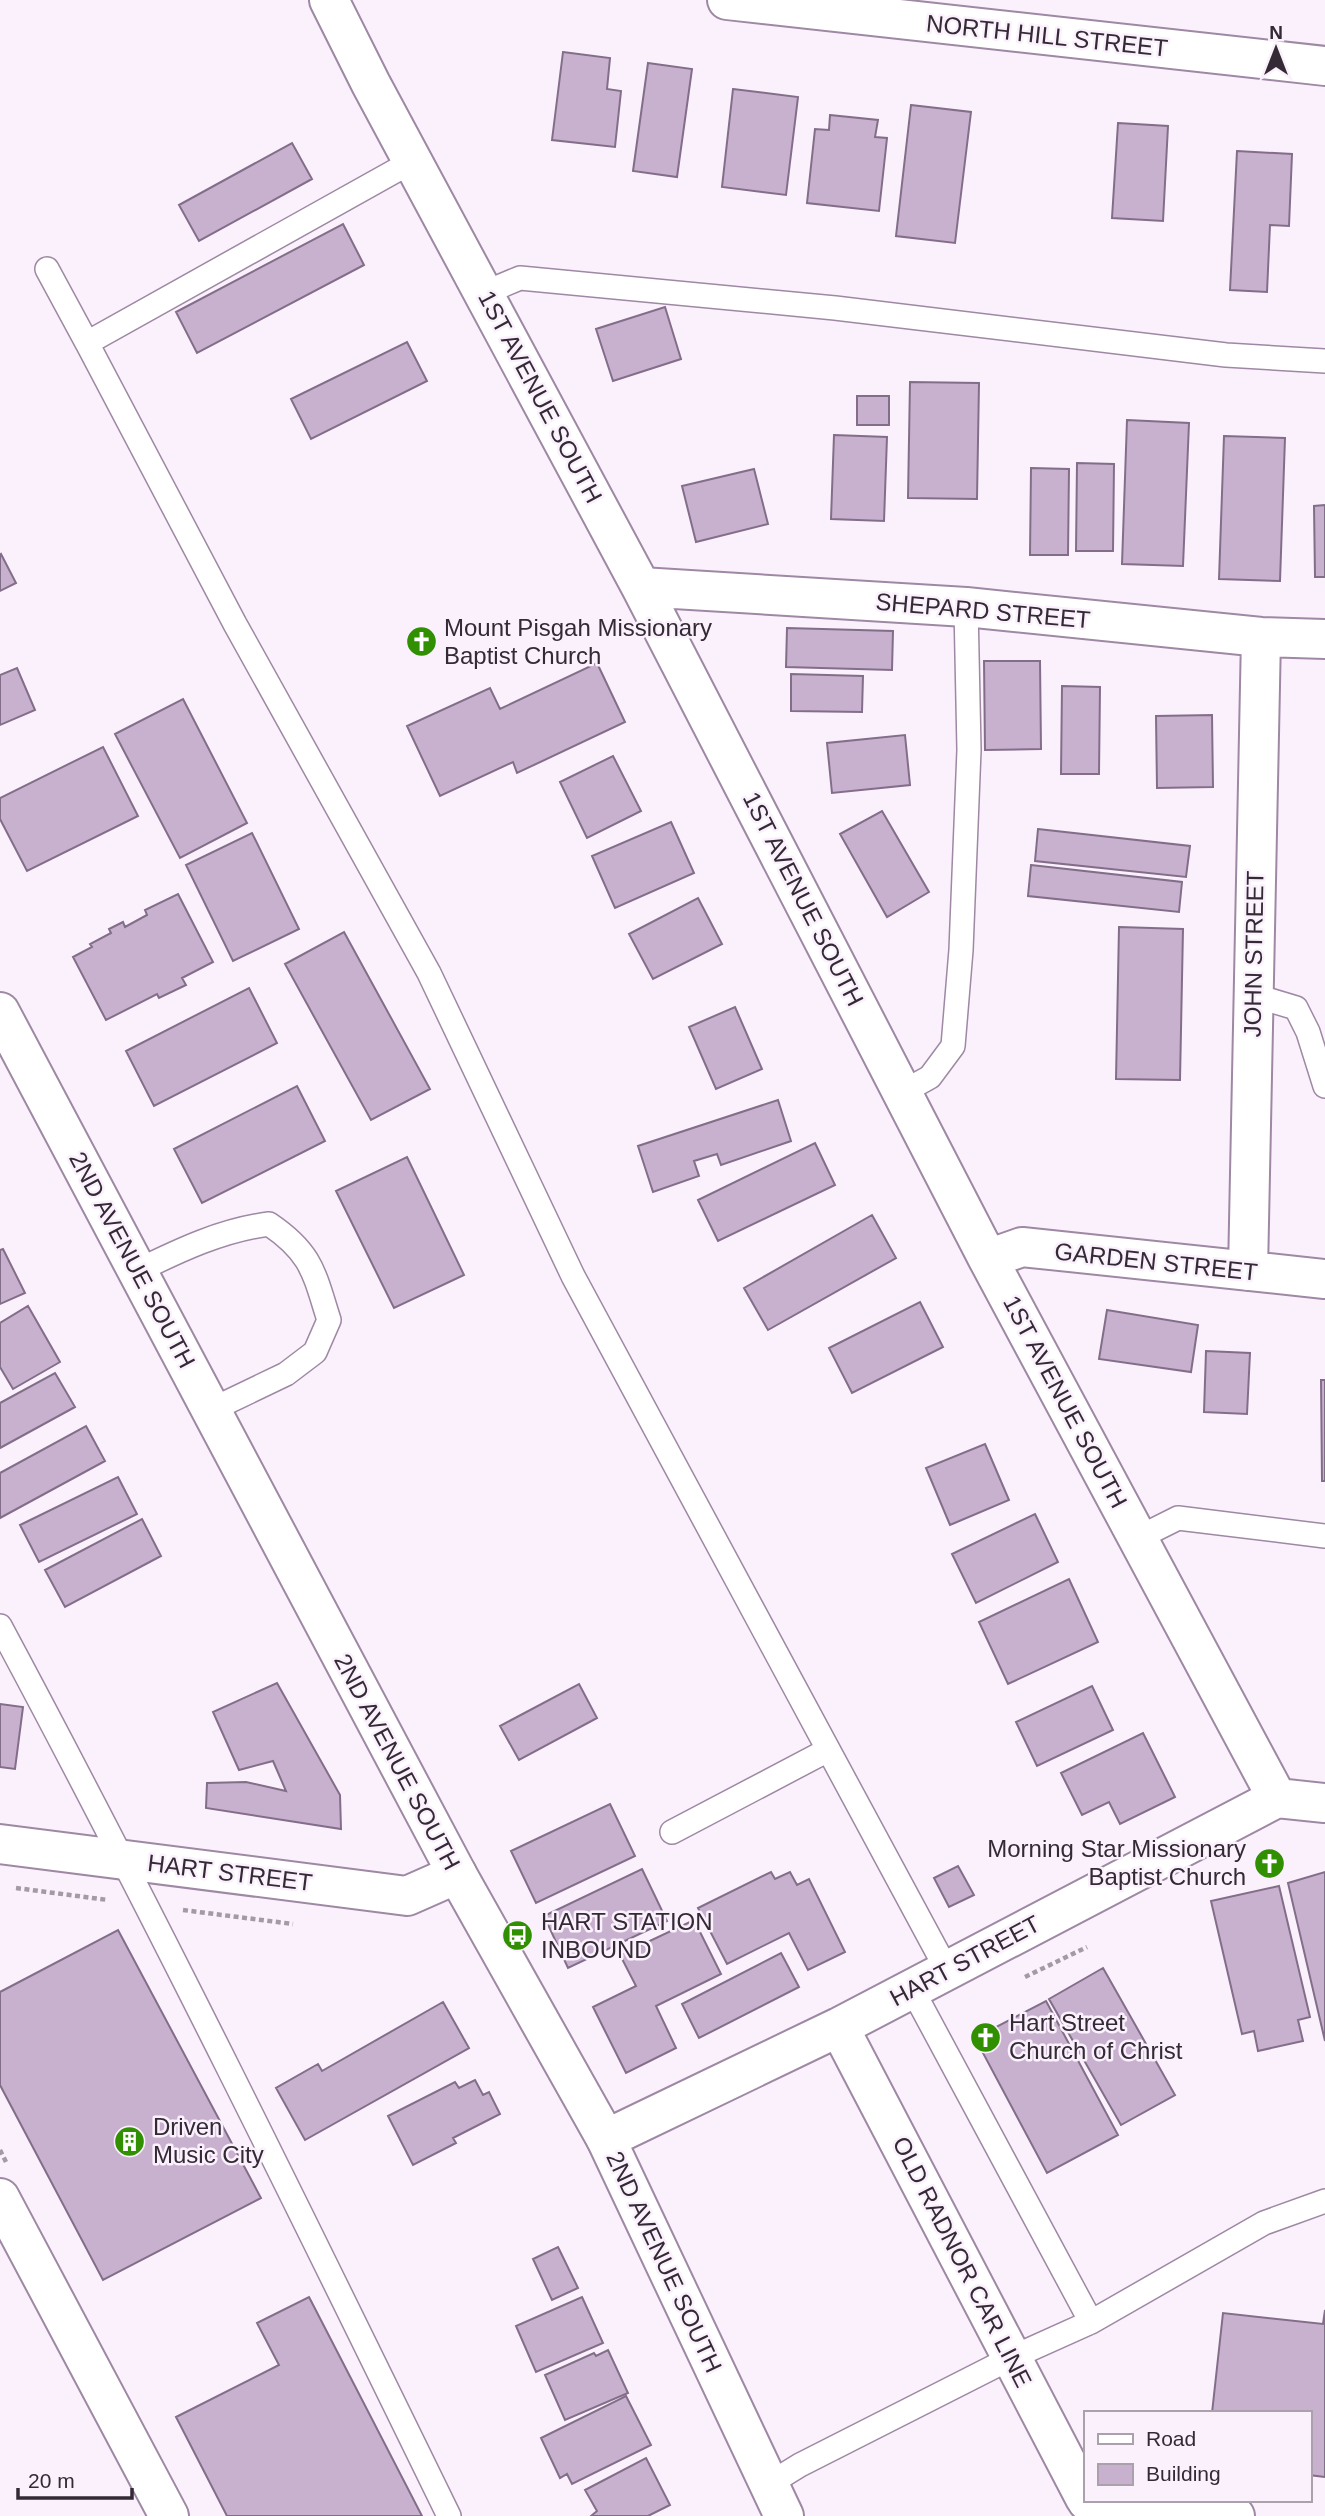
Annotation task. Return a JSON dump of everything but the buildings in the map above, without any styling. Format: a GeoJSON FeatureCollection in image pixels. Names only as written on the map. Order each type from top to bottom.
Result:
{"type":"FeatureCollection","features":[{"type":"Feature","properties":{"kind":"street","name":"1ST AVENUE SOUTH"},"geometry":{"type":"LineString","coordinates":[[329,0],[641,586],[989,1259],[1277,1798]]}},
{"type":"Feature","properties":{"kind":"street","name":"NORTH HILL STREET"},"geometry":{"type":"LineString","coordinates":[[727,0],[1325,66]]}},
{"type":"Feature","properties":{"kind":"street","name":"SHEPARD STREET"},"geometry":{"type":"LineString","coordinates":[[641,586],[966,607],[1261,637],[1325,639]]}},
{"type":"Feature","properties":{"kind":"street","name":"JOHN STREET"},"geometry":{"type":"LineString","coordinates":[[1248,1271],[1261,637]]}},
{"type":"Feature","properties":{"kind":"street","name":"2ND AVENUE SOUTH"},"geometry":{"type":"LineString","coordinates":[[0,1012],[457,1874],[606,2139],[776,2500]]}},
{"type":"Feature","properties":{"kind":"street","name":"GARDEN STREET"},"geometry":{"type":"LineString","coordinates":[[989,1259],[1022,1247],[1325,1279]]}},
{"type":"Feature","properties":{"kind":"street","name":"HART STREET"},"geometry":{"type":"LineString","coordinates":[[606,2139],[839,2027],[1277,1798]]}},
{"type":"Feature","properties":{"kind":"street"},"geometry":{"type":"LineString","coordinates":[[1277,1798],[1325,1803]]}},
{"type":"Feature","properties":{"kind":"street","name":"HART STREET"},"geometry":{"type":"LineString","coordinates":[[0,1844],[407,1896],[457,1874]]}},
{"type":"Feature","properties":{"kind":"street","name":"OLD RADNOR CAR LINE"},"geometry":{"type":"LineString","coordinates":[[839,2027],[1084,2496]]}},
{"type":"Feature","properties":{"kind":"street"},"geometry":{"type":"LineString","coordinates":[[0,2198],[169,2516]]}},
{"type":"Feature","properties":{"kind":"street"},"geometry":{"type":"LineString","coordinates":[[1105,2502],[1235,2516]]}},
{"type":"Feature","properties":{"kind":"lane"},"geometry":{"type":"LineString","coordinates":[[88,343],[413,161]]}},
{"type":"Feature","properties":{"kind":"lane"},"geometry":{"type":"LineString","coordinates":[[47,269],[234,624],[429,973],[573,1276],[947,1970]]}},
{"type":"Feature","properties":{"kind":"lane"},"geometry":{"type":"LineString","coordinates":[[484,293],[520,278],[835,308],[1226,355],[1325,361]]}},
{"type":"Feature","properties":{"kind":"lane"},"geometry":{"type":"LineString","coordinates":[[903,1092],[930,1077],[953,1046],[961,950],[969,750],[966,607]]}},
{"type":"Feature","properties":{"kind":"lane"},"geometry":{"type":"LineString","coordinates":[[1253,995],[1296,1008],[1308,1031],[1325,1086]]}},
{"type":"Feature","properties":{"kind":"lane"},"geometry":{"type":"LineString","coordinates":[[137,1271],[220,1234],[242,1227],[269,1224],[288,1237],[311,1264],[329,1320],[316,1352],[286,1374],[211,1410]]}},
{"type":"Feature","properties":{"kind":"lane"},"geometry":{"type":"LineString","coordinates":[[1138,1538],[1178,1518],[1325,1536]]}},
{"type":"Feature","properties":{"kind":"lane"},"geometry":{"type":"LineString","coordinates":[[0,1626],[291,2193],[449,2516]]}},
{"type":"Feature","properties":{"kind":"lane"},"geometry":{"type":"LineString","coordinates":[[672,1832],[828,1750]]}},
{"type":"Feature","properties":{"kind":"lane"},"geometry":{"type":"LineString","coordinates":[[912,1989],[1091,2322]]}},
{"type":"Feature","properties":{"kind":"lane"},"geometry":{"type":"LineString","coordinates":[[776,2500],[800,2465],[1011,2358],[1091,2322],[1264,2223],[1325,2201]]}},
{"type":"Feature","properties":{"kind":"place","name":"Mount Pisgah Missionary Baptist Church"},"geometry":{"type":"Point","coordinates":[421,642]}},
{"type":"Feature","properties":{"kind":"place","name":"Morning Star Missionary Baptist Church"},"geometry":{"type":"Point","coordinates":[1269,1863]}},
{"type":"Feature","properties":{"kind":"place","name":"HART STATION INBOUND"},"geometry":{"type":"Point","coordinates":[518,1936]}},
{"type":"Feature","properties":{"kind":"place","name":"Hart Street Church of Christ"},"geometry":{"type":"Point","coordinates":[986,2037]}},
{"type":"Feature","properties":{"kind":"place","name":"Driven Music City"},"geometry":{"type":"Point","coordinates":[130,2141]}}]}
